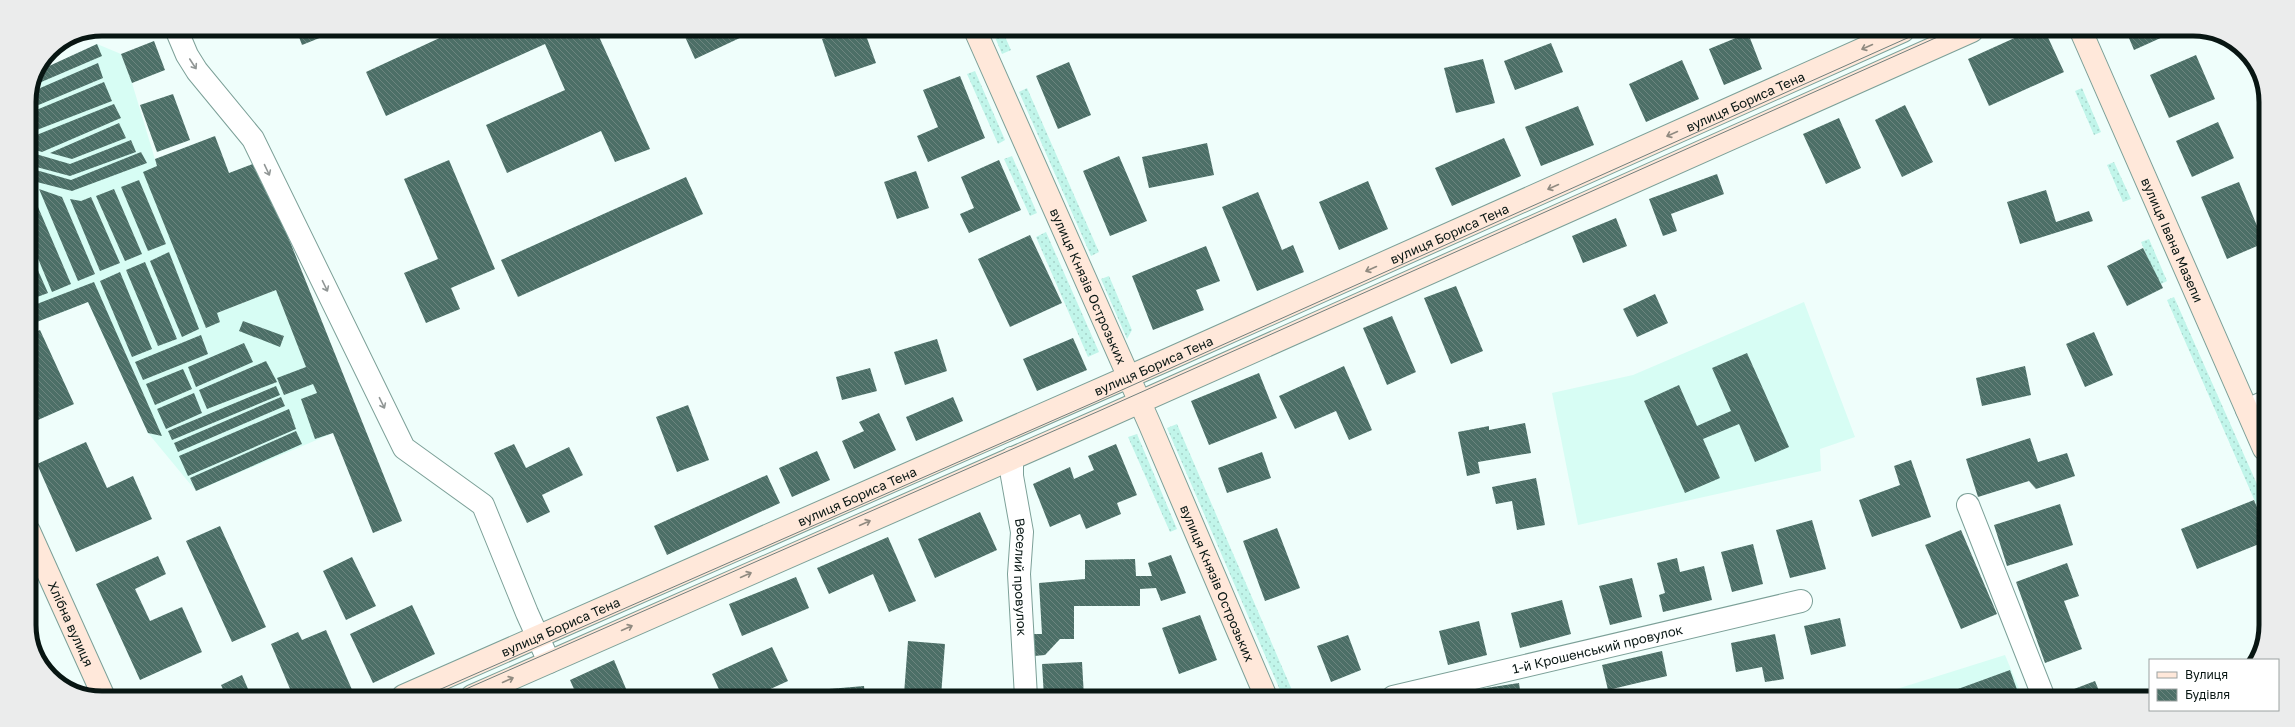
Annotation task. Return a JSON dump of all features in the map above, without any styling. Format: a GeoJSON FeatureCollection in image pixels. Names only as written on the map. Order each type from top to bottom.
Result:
{"type":"FeatureCollection","features":[{"type":"Feature","properties":{"kind":"street"},"geometry":{"type":"LineString","coordinates":[[179,36],[187,55],[197,71],[253,139],[404,448],[483,505],[549,662]]}},
{"type":"Feature","properties":{"kind":"street","name":"вулиця Князів Острозьких"},"geometry":{"type":"LineString","coordinates":[[978,36],[1140,402],[1263,691]]}},
{"type":"Feature","properties":{"kind":"street","name":"вулиця Бориса Тена"},"geometry":{"type":"LineString","coordinates":[[413,691],[1128,377],[1892,36]]}},
{"type":"Feature","properties":{"kind":"street","name":"вулиця Бориса Тена"},"geometry":{"type":"LineString","coordinates":[[483,691],[1140,402],[1961,36]]}},
{"type":"Feature","properties":{"kind":"street","name":"вулиця Івана Мазепи"},"geometry":{"type":"LineString","coordinates":[[2083,36],[2256,406],[2259,422]]}},
{"type":"Feature","properties":{"kind":"street","name":"Веселий провулок"},"geometry":{"type":"LineString","coordinates":[[1012,458],[1012,476],[1022,532],[1019,574],[1026,691]]}},
{"type":"Feature","properties":{"kind":"street"},"geometry":{"type":"LineString","coordinates":[[1968,505],[2041,691]]}},
{"type":"Feature","properties":{"kind":"street","name":"Хлібна вулиця"},"geometry":{"type":"LineString","coordinates":[[36,546],[101,691]]}},
{"type":"Feature","properties":{"kind":"street","name":"1-й Крошенський провулок"},"geometry":{"type":"LineString","coordinates":[[1418,691],[1801,601]]}},
{"type":"Feature","properties":{"kind":"shaded area"},"geometry":{"type":"Polygon","coordinates":[[[994,36],[1005,36],[1011,50],[1002,54],[994,36]]]}},
{"type":"Feature","properties":{"kind":"shaded area"},"geometry":{"type":"Polygon","coordinates":[[[97,44],[121,54],[132,83],[157,166],[217,313],[276,290],[333,433],[196,491],[148,433],[88,302],[36,322],[36,102],[37,89],[45,69],[97,44]]]}},
{"type":"Feature","properties":{"kind":"shaded area"},"geometry":{"type":"Polygon","coordinates":[[[975,71],[1005,140],[998,144],[967,74],[975,71]]]}},
{"type":"Feature","properties":{"kind":"shaded area"},"geometry":{"type":"Polygon","coordinates":[[[1027,88],[1099,252],[1091,256],[1019,92],[1027,88]]]}},
{"type":"Feature","properties":{"kind":"shaded area"},"geometry":{"type":"Polygon","coordinates":[[[2082,88],[2101,132],[2094,135],[2075,91],[2082,88]]]}},
{"type":"Feature","properties":{"kind":"shaded area"},"geometry":{"type":"Polygon","coordinates":[[[1012,156],[1037,213],[1030,216],[1004,159],[1012,156]]]}},
{"type":"Feature","properties":{"kind":"shaded area"},"geometry":{"type":"Polygon","coordinates":[[[2114,162],[2131,199],[2123,202],[2107,165],[2114,162]]]}},
{"type":"Feature","properties":{"kind":"shaded area"},"geometry":{"type":"Polygon","coordinates":[[[1046,232],[1099,352],[1088,357],[1036,237],[1046,232]]]}},
{"type":"Feature","properties":{"kind":"shaded area"},"geometry":{"type":"Polygon","coordinates":[[[2149,239],[2167,281],[2159,285],[2141,242],[2149,239]]]}},
{"type":"Feature","properties":{"kind":"shaded area"},"geometry":{"type":"Polygon","coordinates":[[[1109,276],[1132,330],[1127,339],[1101,279],[1109,276]]]}},
{"type":"Feature","properties":{"kind":"shaded area"},"geometry":{"type":"Polygon","coordinates":[[[2174,297],[2259,489],[2259,511],[2167,300],[2174,297]]]}},
{"type":"Feature","properties":{"kind":"shaded area"},"geometry":{"type":"Polygon","coordinates":[[[1804,302],[1855,437],[1820,449],[1821,471],[1578,525],[1552,393],[1633,375],[1804,302]]]}},
{"type":"Feature","properties":{"kind":"shaded area"},"geometry":{"type":"Polygon","coordinates":[[[1177,424],[1292,691],[1280,691],[1167,428],[1177,424]]]}},
{"type":"Feature","properties":{"kind":"shaded area"},"geometry":{"type":"Polygon","coordinates":[[[1137,434],[1177,529],[1170,532],[1128,437],[1137,434]]]}},
{"type":"Feature","properties":{"kind":"shaded area"},"geometry":{"type":"Polygon","coordinates":[[[2005,655],[2020,691],[1890,691],[2005,655]]]}},
{"type":"Feature","properties":{"kind":"building"},"geometry":{"type":"Polygon","coordinates":[[[299,36],[324,36],[302,45],[299,36]]]}},
{"type":"Feature","properties":{"kind":"building"},"geometry":{"type":"Polygon","coordinates":[[[444,36],[599,36],[650,149],[615,162],[601,131],[507,173],[486,125],[565,90],[545,44],[386,116],[366,72],[444,36]]]}},
{"type":"Feature","properties":{"kind":"building"},"geometry":{"type":"Polygon","coordinates":[[[685,36],[744,36],[695,59],[685,36]]]}},
{"type":"Feature","properties":{"kind":"building"},"geometry":{"type":"Polygon","coordinates":[[[831,36],[866,36],[876,63],[835,77],[822,39],[831,36]]]}},
{"type":"Feature","properties":{"kind":"building"},"geometry":{"type":"Polygon","coordinates":[[[1741,36],[1749,36],[1762,69],[1724,85],[1709,49],[1741,36]]]}},
{"type":"Feature","properties":{"kind":"building"},"geometry":{"type":"Polygon","coordinates":[[[2019,36],[2047,36],[2064,72],[1989,106],[1968,59],[2019,36]]]}},
{"type":"Feature","properties":{"kind":"building"},"geometry":{"type":"Polygon","coordinates":[[[2128,36],[2165,36],[2134,50],[2128,36]]]}},
{"type":"Feature","properties":{"kind":"building"},"geometry":{"type":"Polygon","coordinates":[[[154,41],[165,70],[132,83],[121,54],[154,41]]]}},
{"type":"Feature","properties":{"kind":"building"},"geometry":{"type":"Polygon","coordinates":[[[1551,43],[1563,72],[1515,90],[1504,61],[1551,43]]]}},
{"type":"Feature","properties":{"kind":"building"},"geometry":{"type":"Polygon","coordinates":[[[97,44],[102,56],[39,83],[46,68],[97,44]]]}},
{"type":"Feature","properties":{"kind":"building"},"geometry":{"type":"Polygon","coordinates":[[[2196,55],[2215,99],[2169,118],[2150,75],[2196,55]]]}},
{"type":"Feature","properties":{"kind":"building"},"geometry":{"type":"Polygon","coordinates":[[[1483,59],[1495,103],[1456,113],[1444,68],[1483,59]]]}},
{"type":"Feature","properties":{"kind":"building"},"geometry":{"type":"Polygon","coordinates":[[[1682,60],[1699,99],[1646,122],[1629,84],[1682,60]]]}},
{"type":"Feature","properties":{"kind":"building"},"geometry":{"type":"Polygon","coordinates":[[[1069,62],[1091,115],[1058,129],[1036,76],[1069,62]]]}},
{"type":"Feature","properties":{"kind":"building"},"geometry":{"type":"Polygon","coordinates":[[[98,63],[103,78],[36,106],[37,89],[98,63]]]}},
{"type":"Feature","properties":{"kind":"building"},"geometry":{"type":"Polygon","coordinates":[[[960,76],[985,138],[928,162],[917,136],[938,127],[923,90],[960,76]]]}},
{"type":"Feature","properties":{"kind":"building"},"geometry":{"type":"Polygon","coordinates":[[[104,82],[112,101],[36,130],[36,110],[104,82]]]}},
{"type":"Feature","properties":{"kind":"building"},"geometry":{"type":"Polygon","coordinates":[[[173,94],[190,140],[157,152],[140,105],[173,94]]]}},
{"type":"Feature","properties":{"kind":"building"},"geometry":{"type":"Polygon","coordinates":[[[114,104],[121,118],[42,152],[36,150],[36,135],[114,104]]]}},
{"type":"Feature","properties":{"kind":"building"},"geometry":{"type":"Polygon","coordinates":[[[1905,105],[1933,162],[1902,177],[1875,120],[1905,105]]]}},
{"type":"Feature","properties":{"kind":"building"},"geometry":{"type":"Polygon","coordinates":[[[1578,106],[1594,145],[1541,166],[1525,127],[1578,106]]]}},
{"type":"Feature","properties":{"kind":"building"},"geometry":{"type":"Polygon","coordinates":[[[1839,118],[1861,168],[1826,184],[1803,134],[1839,118]]]}},
{"type":"Feature","properties":{"kind":"building"},"geometry":{"type":"Polygon","coordinates":[[[2218,122],[2234,158],[2192,177],[2176,141],[2218,122]]]}},
{"type":"Feature","properties":{"kind":"building"},"geometry":{"type":"Polygon","coordinates":[[[119,123],[126,138],[72,159],[50,153],[119,123]]]}},
{"type":"Feature","properties":{"kind":"building"},"geometry":{"type":"Polygon","coordinates":[[[215,136],[229,173],[258,162],[402,521],[373,533],[333,433],[315,439],[301,399],[317,393],[313,384],[284,395],[277,378],[306,367],[276,290],[217,313],[220,322],[206,328],[143,172],[157,166],[155,159],[215,136]]]}},
{"type":"Feature","properties":{"kind":"building"},"geometry":{"type":"Polygon","coordinates":[[[1504,138],[1521,176],[1452,206],[1435,168],[1504,138]]]}},
{"type":"Feature","properties":{"kind":"building"},"geometry":{"type":"Polygon","coordinates":[[[131,140],[136,152],[70,176],[36,167],[36,154],[70,164],[131,140]]]}},
{"type":"Feature","properties":{"kind":"building"},"geometry":{"type":"Polygon","coordinates":[[[1207,143],[1214,175],[1149,188],[1142,157],[1207,143]]]}},
{"type":"Feature","properties":{"kind":"building"},"geometry":{"type":"Polygon","coordinates":[[[141,152],[147,163],[72,191],[36,182],[36,170],[71,180],[141,152]]]}},
{"type":"Feature","properties":{"kind":"building"},"geometry":{"type":"Polygon","coordinates":[[[1119,156],[1147,221],[1110,236],[1083,171],[1119,156]]]}},
{"type":"Feature","properties":{"kind":"building"},"geometry":{"type":"Polygon","coordinates":[[[449,160],[495,269],[451,288],[460,309],[426,323],[404,273],[438,259],[404,179],[449,160]]]}},
{"type":"Feature","properties":{"kind":"building"},"geometry":{"type":"Polygon","coordinates":[[[999,160],[1021,210],[969,233],[960,214],[974,208],[961,177],[999,160]]]}},
{"type":"Feature","properties":{"kind":"building"},"geometry":{"type":"Polygon","coordinates":[[[916,171],[929,208],[897,219],[884,182],[916,171]]]}},
{"type":"Feature","properties":{"kind":"building"},"geometry":{"type":"Polygon","coordinates":[[[1717,174],[1724,194],[1671,214],[1677,231],[1663,236],[1649,199],[1717,174]]]}},
{"type":"Feature","properties":{"kind":"building"},"geometry":{"type":"Polygon","coordinates":[[[686,177],[703,214],[518,297],[501,260],[686,177]]]}},
{"type":"Feature","properties":{"kind":"building"},"geometry":{"type":"Polygon","coordinates":[[[139,180],[166,244],[148,251],[121,187],[139,180]]]}},
{"type":"Feature","properties":{"kind":"building"},"geometry":{"type":"Polygon","coordinates":[[[1368,181],[1388,229],[1339,250],[1319,202],[1368,181]]]}},
{"type":"Feature","properties":{"kind":"building"},"geometry":{"type":"Polygon","coordinates":[[[2239,182],[2259,231],[2259,245],[2227,259],[2201,197],[2239,182]]]}},
{"type":"Feature","properties":{"kind":"building"},"geometry":{"type":"Polygon","coordinates":[[[39,189],[62,197],[95,274],[78,281],[39,189]]]}},
{"type":"Feature","properties":{"kind":"building"},"geometry":{"type":"Polygon","coordinates":[[[114,189],[142,254],[125,261],[96,196],[114,189]]]}},
{"type":"Feature","properties":{"kind":"building"},"geometry":{"type":"Polygon","coordinates":[[[2046,190],[2056,222],[2089,211],[2093,221],[2020,244],[2007,202],[2046,190]]]}},
{"type":"Feature","properties":{"kind":"building"},"geometry":{"type":"Polygon","coordinates":[[[1258,192],[1282,250],[1293,245],[1304,272],[1257,291],[1222,207],[1258,192]]]}},
{"type":"Feature","properties":{"kind":"building"},"geometry":{"type":"Polygon","coordinates":[[[91,197],[120,263],[100,271],[70,199],[81,201],[91,197]]]}},
{"type":"Feature","properties":{"kind":"building"},"geometry":{"type":"Polygon","coordinates":[[[36,202],[71,284],[52,292],[36,254],[36,202]]]}},
{"type":"Feature","properties":{"kind":"building"},"geometry":{"type":"Polygon","coordinates":[[[1616,218],[1627,246],[1583,263],[1572,236],[1616,218]]]}},
{"type":"Feature","properties":{"kind":"building"},"geometry":{"type":"Polygon","coordinates":[[[1030,235],[1062,303],[1010,327],[978,259],[1030,235]]]}},
{"type":"Feature","properties":{"kind":"building"},"geometry":{"type":"Polygon","coordinates":[[[1206,246],[1220,281],[1196,290],[1204,310],[1153,330],[1132,276],[1206,246]]]}},
{"type":"Feature","properties":{"kind":"building"},"geometry":{"type":"Polygon","coordinates":[[[2143,248],[2163,288],[2127,306],[2107,266],[2143,248]]]}},
{"type":"Feature","properties":{"kind":"building"},"geometry":{"type":"Polygon","coordinates":[[[169,252],[199,329],[182,337],[150,261],[169,252]]]}},
{"type":"Feature","properties":{"kind":"building"},"geometry":{"type":"Polygon","coordinates":[[[145,262],[177,339],[158,346],[126,270],[145,262]]]}},
{"type":"Feature","properties":{"kind":"building"},"geometry":{"type":"Polygon","coordinates":[[[36,266],[48,293],[36,297],[36,266]]]}},
{"type":"Feature","properties":{"kind":"building"},"geometry":{"type":"Polygon","coordinates":[[[120,272],[152,349],[132,357],[100,281],[120,272]]]}},
{"type":"Feature","properties":{"kind":"building"},"geometry":{"type":"Polygon","coordinates":[[[94,282],[162,436],[148,433],[88,302],[36,322],[36,304],[94,282]]]}},
{"type":"Feature","properties":{"kind":"building"},"geometry":{"type":"Polygon","coordinates":[[[1456,286],[1483,351],[1451,364],[1424,298],[1456,286]]]}},
{"type":"Feature","properties":{"kind":"building"},"geometry":{"type":"Polygon","coordinates":[[[1655,294],[1668,323],[1637,337],[1623,309],[1655,294]]]}},
{"type":"Feature","properties":{"kind":"building"},"geometry":{"type":"Polygon","coordinates":[[[1392,316],[1416,372],[1387,385],[1363,328],[1392,316]]]}},
{"type":"Feature","properties":{"kind":"building"},"geometry":{"type":"Polygon","coordinates":[[[243,321],[284,336],[280,347],[239,331],[243,321]]]}},
{"type":"Feature","properties":{"kind":"building"},"geometry":{"type":"Polygon","coordinates":[[[40,330],[74,404],[38,420],[36,416],[36,332],[40,330]]]}},
{"type":"Feature","properties":{"kind":"building"},"geometry":{"type":"Polygon","coordinates":[[[2094,332],[2113,375],[2085,387],[2066,344],[2094,332]]]}},
{"type":"Feature","properties":{"kind":"building"},"geometry":{"type":"Polygon","coordinates":[[[201,335],[208,354],[143,380],[135,362],[201,335]]]}},
{"type":"Feature","properties":{"kind":"building"},"geometry":{"type":"Polygon","coordinates":[[[1073,338],[1087,370],[1037,391],[1023,359],[1073,338]]]}},
{"type":"Feature","properties":{"kind":"building"},"geometry":{"type":"Polygon","coordinates":[[[937,339],[947,371],[905,385],[894,352],[937,339]]]}},
{"type":"Feature","properties":{"kind":"building"},"geometry":{"type":"Polygon","coordinates":[[[244,343],[253,362],[196,387],[188,367],[244,343]]]}},
{"type":"Feature","properties":{"kind":"building"},"geometry":{"type":"Polygon","coordinates":[[[1747,353],[1789,447],[1755,462],[1739,424],[1703,439],[1720,478],[1685,493],[1644,401],[1679,385],[1697,426],[1731,411],[1712,368],[1747,353]]]}},
{"type":"Feature","properties":{"kind":"building"},"geometry":{"type":"Polygon","coordinates":[[[266,361],[277,382],[207,409],[199,390],[266,361]]]}},
{"type":"Feature","properties":{"kind":"building"},"geometry":{"type":"Polygon","coordinates":[[[1344,366],[1372,430],[1349,440],[1336,411],[1295,429],[1279,396],[1344,366]]]}},
{"type":"Feature","properties":{"kind":"building"},"geometry":{"type":"Polygon","coordinates":[[[2025,366],[2031,395],[1982,406],[1976,378],[2025,366]]]}},
{"type":"Feature","properties":{"kind":"building"},"geometry":{"type":"Polygon","coordinates":[[[870,368],[877,391],[842,400],[836,377],[870,368]]]}},
{"type":"Feature","properties":{"kind":"building"},"geometry":{"type":"Polygon","coordinates":[[[183,369],[192,389],[155,405],[146,384],[183,369]]]}},
{"type":"Feature","properties":{"kind":"building"},"geometry":{"type":"Polygon","coordinates":[[[1259,373],[1277,418],[1209,445],[1191,401],[1259,373]]]}},
{"type":"Feature","properties":{"kind":"building"},"geometry":{"type":"Polygon","coordinates":[[[276,386],[280,395],[172,440],[168,431],[276,386]]]}},
{"type":"Feature","properties":{"kind":"building"},"geometry":{"type":"Polygon","coordinates":[[[194,393],[202,413],[166,429],[157,409],[194,393]]]}},
{"type":"Feature","properties":{"kind":"building"},"geometry":{"type":"Polygon","coordinates":[[[281,397],[285,406],[178,452],[174,443],[281,397]]]}},
{"type":"Feature","properties":{"kind":"building"},"geometry":{"type":"Polygon","coordinates":[[[953,397],[963,421],[916,441],[906,417],[953,397]]]}},
{"type":"Feature","properties":{"kind":"building"},"geometry":{"type":"Polygon","coordinates":[[[688,405],[709,460],[677,472],[656,417],[688,405]]]}},
{"type":"Feature","properties":{"kind":"building"},"geometry":{"type":"Polygon","coordinates":[[[289,409],[296,429],[188,476],[179,456],[289,409]]]}},
{"type":"Feature","properties":{"kind":"building"},"geometry":{"type":"Polygon","coordinates":[[[879,413],[896,450],[854,469],[842,441],[864,431],[859,422],[879,413]]]}},
{"type":"Feature","properties":{"kind":"building"},"geometry":{"type":"Polygon","coordinates":[[[1525,423],[1531,453],[1478,462],[1480,473],[1467,476],[1458,432],[1489,426],[1489,430],[1525,423]]]}},
{"type":"Feature","properties":{"kind":"building"},"geometry":{"type":"Polygon","coordinates":[[[296,431],[302,444],[196,491],[190,478],[296,431]]]}},
{"type":"Feature","properties":{"kind":"building"},"geometry":{"type":"Polygon","coordinates":[[[2030,438],[2038,462],[2067,453],[2075,476],[2036,489],[2029,481],[1978,497],[1966,459],[2030,438]]]}},
{"type":"Feature","properties":{"kind":"building"},"geometry":{"type":"Polygon","coordinates":[[[86,442],[107,488],[133,476],[152,519],[76,552],[37,464],[86,442]]]}},
{"type":"Feature","properties":{"kind":"building"},"geometry":{"type":"Polygon","coordinates":[[[514,444],[526,468],[569,447],[583,475],[542,495],[550,512],[527,523],[494,453],[514,444]]]}},
{"type":"Feature","properties":{"kind":"building"},"geometry":{"type":"Polygon","coordinates":[[[1116,444],[1137,495],[1117,503],[1121,514],[1086,529],[1080,514],[1050,527],[1033,484],[1070,467],[1074,479],[1094,470],[1088,456],[1116,444]]]}},
{"type":"Feature","properties":{"kind":"building"},"geometry":{"type":"Polygon","coordinates":[[[817,451],[830,480],[792,497],[779,468],[817,451]]]}},
{"type":"Feature","properties":{"kind":"building"},"geometry":{"type":"Polygon","coordinates":[[[1262,452],[1271,478],[1227,493],[1218,468],[1262,452]]]}},
{"type":"Feature","properties":{"kind":"building"},"geometry":{"type":"Polygon","coordinates":[[[1911,460],[1931,517],[1872,537],[1859,500],[1900,485],[1894,466],[1911,460]]]}},
{"type":"Feature","properties":{"kind":"building"},"geometry":{"type":"Polygon","coordinates":[[[767,475],[780,503],[667,555],[654,526],[767,475]]]}},
{"type":"Feature","properties":{"kind":"building"},"geometry":{"type":"Polygon","coordinates":[[[1536,478],[1545,525],[1517,530],[1512,501],[1496,504],[1492,487],[1536,478]]]}},
{"type":"Feature","properties":{"kind":"building"},"geometry":{"type":"Polygon","coordinates":[[[2254,500],[2259,512],[2259,544],[2197,569],[2181,529],[2254,500]]]}},
{"type":"Feature","properties":{"kind":"building"},"geometry":{"type":"Polygon","coordinates":[[[2060,504],[2073,545],[2007,566],[1994,525],[2060,504]]]}},
{"type":"Feature","properties":{"kind":"building"},"geometry":{"type":"Polygon","coordinates":[[[980,512],[997,550],[935,578],[918,539],[980,512]]]}},
{"type":"Feature","properties":{"kind":"building"},"geometry":{"type":"Polygon","coordinates":[[[1812,520],[1826,569],[1790,578],[1776,530],[1812,520]]]}},
{"type":"Feature","properties":{"kind":"building"},"geometry":{"type":"Polygon","coordinates":[[[220,526],[266,627],[232,642],[186,541],[220,526]]]}},
{"type":"Feature","properties":{"kind":"building"},"geometry":{"type":"Polygon","coordinates":[[[1277,528],[1300,588],[1265,601],[1243,541],[1277,528]]]}},
{"type":"Feature","properties":{"kind":"building"},"geometry":{"type":"Polygon","coordinates":[[[1961,530],[1997,614],[1961,629],[1925,545],[1961,530]]]}},
{"type":"Feature","properties":{"kind":"building"},"geometry":{"type":"Polygon","coordinates":[[[888,537],[916,601],[889,612],[873,574],[829,594],[817,568],[888,537]]]}},
{"type":"Feature","properties":{"kind":"building"},"geometry":{"type":"Polygon","coordinates":[[[1753,544],[1763,584],[1732,592],[1721,552],[1753,544]]]}},
{"type":"Feature","properties":{"kind":"building"},"geometry":{"type":"Polygon","coordinates":[[[1171,555],[1186,593],[1161,601],[1156,588],[1140,589],[1140,606],[1074,606],[1074,639],[1060,639],[1045,655],[1034,656],[1034,634],[1042,634],[1039,583],[1085,579],[1085,560],[1135,559],[1136,576],[1152,576],[1148,563],[1171,555]]]}},
{"type":"Feature","properties":{"kind":"building"},"geometry":{"type":"Polygon","coordinates":[[[158,556],[166,574],[135,589],[150,621],[182,607],[202,652],[140,680],[96,584],[158,556]]]}},
{"type":"Feature","properties":{"kind":"building"},"geometry":{"type":"Polygon","coordinates":[[[352,557],[376,606],[346,620],[323,571],[352,557]]]}},
{"type":"Feature","properties":{"kind":"building"},"geometry":{"type":"Polygon","coordinates":[[[1677,558],[1680,572],[1704,566],[1712,600],[1663,612],[1659,595],[1665,593],[1657,563],[1677,558]]]}},
{"type":"Feature","properties":{"kind":"building"},"geometry":{"type":"Polygon","coordinates":[[[2067,563],[2079,596],[2064,601],[2082,649],[2045,663],[2016,582],[2067,563]]]}},
{"type":"Feature","properties":{"kind":"building"},"geometry":{"type":"Polygon","coordinates":[[[796,577],[809,608],[742,636],[729,604],[796,577]]]}},
{"type":"Feature","properties":{"kind":"building"},"geometry":{"type":"Polygon","coordinates":[[[1632,578],[1642,617],[1610,625],[1599,586],[1632,578]]]}},
{"type":"Feature","properties":{"kind":"building"},"geometry":{"type":"Polygon","coordinates":[[[1562,600],[1571,634],[1520,648],[1511,613],[1562,600]]]}},
{"type":"Feature","properties":{"kind":"building"},"geometry":{"type":"Polygon","coordinates":[[[412,605],[435,654],[373,683],[350,634],[412,605]]]}},
{"type":"Feature","properties":{"kind":"building"},"geometry":{"type":"Polygon","coordinates":[[[1200,615],[1217,660],[1179,674],[1162,628],[1200,615]]]}},
{"type":"Feature","properties":{"kind":"building"},"geometry":{"type":"Polygon","coordinates":[[[1840,618],[1846,646],[1811,655],[1804,626],[1840,618]]]}},
{"type":"Feature","properties":{"kind":"building"},"geometry":{"type":"Polygon","coordinates":[[[1479,621],[1487,655],[1448,665],[1439,631],[1479,621]]]}},
{"type":"Feature","properties":{"kind":"building"},"geometry":{"type":"Polygon","coordinates":[[[326,630],[353,691],[291,691],[271,644],[298,632],[302,640],[326,630]]]}},
{"type":"Feature","properties":{"kind":"building"},"geometry":{"type":"Polygon","coordinates":[[[1775,634],[1784,679],[1765,682],[1762,667],[1736,672],[1731,643],[1775,634]]]}},
{"type":"Feature","properties":{"kind":"building"},"geometry":{"type":"Polygon","coordinates":[[[1348,635],[1361,670],[1331,682],[1317,646],[1348,635]]]}},
{"type":"Feature","properties":{"kind":"building"},"geometry":{"type":"Polygon","coordinates":[[[37,639],[46,660],[41,651],[37,639]]]}},
{"type":"Feature","properties":{"kind":"building"},"geometry":{"type":"Polygon","coordinates":[[[908,641],[945,644],[941,691],[904,691],[908,641]]]}},
{"type":"Feature","properties":{"kind":"building"},"geometry":{"type":"Polygon","coordinates":[[[772,647],[788,681],[766,691],[720,691],[712,674],[772,647]]]}},
{"type":"Feature","properties":{"kind":"building"},"geometry":{"type":"Polygon","coordinates":[[[1662,651],[1667,676],[1608,690],[1602,665],[1662,651]]]}},
{"type":"Feature","properties":{"kind":"building"},"geometry":{"type":"Polygon","coordinates":[[[614,660],[627,691],[575,691],[570,680],[614,660]]]}},
{"type":"Feature","properties":{"kind":"building"},"geometry":{"type":"Polygon","coordinates":[[[1082,662],[1084,691],[1044,691],[1042,664],[1082,662]]]}},
{"type":"Feature","properties":{"kind":"building"},"geometry":{"type":"Polygon","coordinates":[[[2010,670],[2018,691],[1952,691],[2010,670]]]}},
{"type":"Feature","properties":{"kind":"building"},"geometry":{"type":"Polygon","coordinates":[[[242,675],[249,691],[224,691],[221,685],[242,675]]]}},
{"type":"Feature","properties":{"kind":"building"},"geometry":{"type":"Polygon","coordinates":[[[2095,681],[2099,691],[2069,691],[2095,681]]]}},
{"type":"Feature","properties":{"kind":"building"},"geometry":{"type":"Polygon","coordinates":[[[1519,683],[1520,691],[1479,691],[1479,689],[1519,683]]]}},
{"type":"Feature","properties":{"kind":"building"},"geometry":{"type":"Polygon","coordinates":[[[864,686],[864,691],[829,691],[829,689],[864,686]]]}},
{"type":"Feature","properties":{"kind":"tram line"},"geometry":{"type":"LineString","coordinates":[[436,691],[1095,402],[1912,36]]}},
{"type":"Feature","properties":{"kind":"tram line"},"geometry":{"type":"LineString","coordinates":[[461,691],[1099,411],[1940,36]]}}]}
